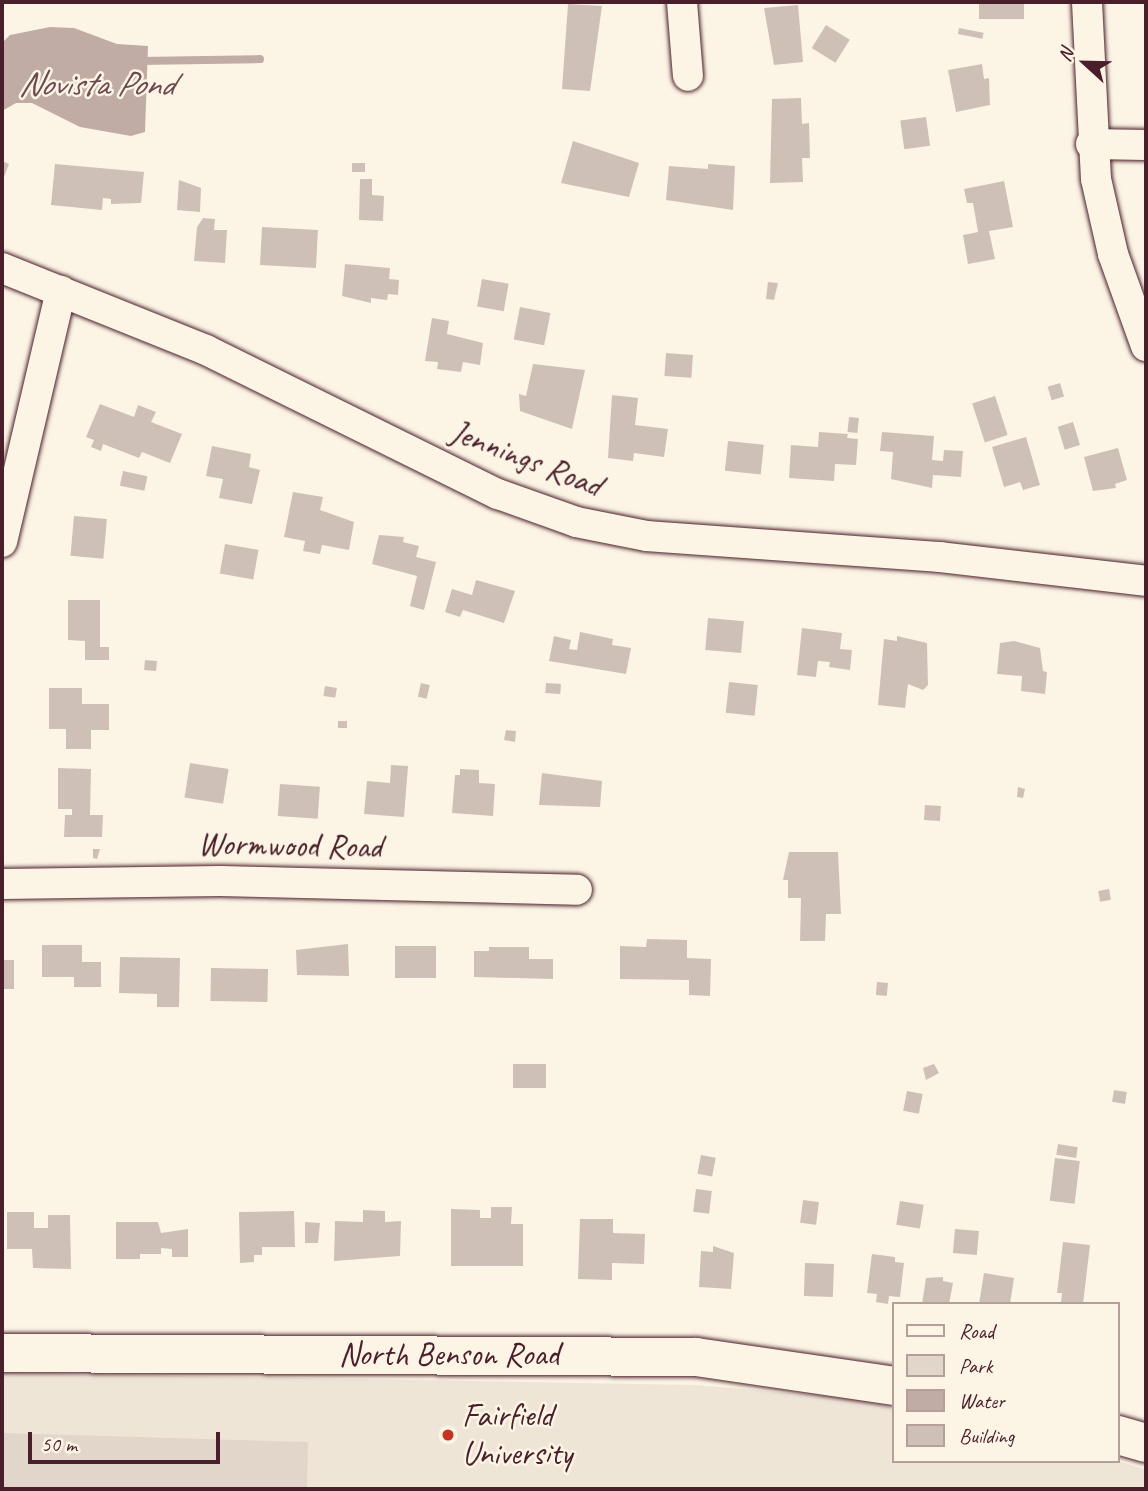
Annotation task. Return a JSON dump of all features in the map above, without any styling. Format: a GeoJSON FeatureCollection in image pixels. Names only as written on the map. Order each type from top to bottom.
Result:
{"type":"FeatureCollection","features":[{"type":"Feature","properties":{"kind":"main road","name":"North Benson Road"},"geometry":{"type":"LineString","coordinates":[[2,1353],[696,1356],[892,1386]]}},
{"type":"Feature","properties":{"kind":"main road"},"geometry":{"type":"LineString","coordinates":[[1120,1436],[1146,1443]]}},
{"type":"Feature","properties":{"kind":"street"},"geometry":{"type":"LineString","coordinates":[[682,2],[688,76]]}},
{"type":"Feature","properties":{"kind":"street"},"geometry":{"type":"LineString","coordinates":[[1087,2],[1091,144],[1102,213],[1146,346]]}},
{"type":"Feature","properties":{"kind":"street"},"geometry":{"type":"LineString","coordinates":[[1091,144],[1146,145]]}},
{"type":"Feature","properties":{"kind":"street","name":"Jennings Road"},"geometry":{"type":"LineString","coordinates":[[2,268],[206,350],[498,494],[576,522],[647,536],[940,557],[1146,581]]}},
{"type":"Feature","properties":{"kind":"street"},"geometry":{"type":"LineString","coordinates":[[2,542],[61,292]]}},
{"type":"Feature","properties":{"kind":"street","name":"Wormwood Road"},"geometry":{"type":"LineString","coordinates":[[2,884],[220,881],[577,890]]}},
{"type":"Feature","properties":{"kind":"shaded area","name":"Fairfield University"},"geometry":{"type":"Polygon","coordinates":[[[2,1373],[695,1385],[849,1398],[892,1408],[892,1463],[1120,1462],[1146,1470],[1146,1489],[2,1489],[2,1373]]]}},
{"type":"Feature","properties":{"kind":"green space"},"geometry":{"type":"Polygon","coordinates":[[[2,1433],[308,1442],[307,1489],[2,1489],[2,1433]]]}},
{"type":"Feature","properties":{"kind":"water","name":"Novista Pond"},"geometry":{"type":"Polygon","coordinates":[[[50,27],[74,28],[117,44],[148,46],[145,132],[131,136],[80,127],[32,103],[16,103],[2,111],[2,43],[10,35],[50,27]]]}},
{"type":"Feature","properties":{"kind":"building"},"geometry":{"type":"Polygon","coordinates":[[[979,2],[1024,2],[1024,19],[979,19],[979,2]]]}},
{"type":"Feature","properties":{"kind":"building"},"geometry":{"type":"Polygon","coordinates":[[[568,4],[602,6],[590,91],[562,89],[568,4]]]}},
{"type":"Feature","properties":{"kind":"building"},"geometry":{"type":"Polygon","coordinates":[[[798,5],[803,62],[774,65],[764,8],[798,5]]]}},
{"type":"Feature","properties":{"kind":"building"},"geometry":{"type":"Polygon","coordinates":[[[826,25],[850,40],[835,63],[812,48],[826,25]]]}},
{"type":"Feature","properties":{"kind":"building"},"geometry":{"type":"Polygon","coordinates":[[[959,28],[984,33],[982,39],[958,34],[959,28]]]}},
{"type":"Feature","properties":{"kind":"building"},"geometry":{"type":"Polygon","coordinates":[[[982,64],[984,79],[989,78],[990,105],[956,112],[948,70],[982,64]]]}},
{"type":"Feature","properties":{"kind":"building"},"geometry":{"type":"Polygon","coordinates":[[[801,98],[802,124],[809,123],[810,158],[802,158],[803,182],[770,183],[772,99],[801,98]]]}},
{"type":"Feature","properties":{"kind":"building"},"geometry":{"type":"Polygon","coordinates":[[[926,117],[930,146],[904,149],[900,121],[926,117]]]}},
{"type":"Feature","properties":{"kind":"building"},"geometry":{"type":"Polygon","coordinates":[[[573,141],[639,163],[629,197],[561,183],[573,141]]]}},
{"type":"Feature","properties":{"kind":"building"},"geometry":{"type":"Polygon","coordinates":[[[2,161],[9,164],[2,182],[2,161]]]}},
{"type":"Feature","properties":{"kind":"building"},"geometry":{"type":"Polygon","coordinates":[[[352,163],[365,163],[365,172],[352,172],[352,163]]]}},
{"type":"Feature","properties":{"kind":"building"},"geometry":{"type":"Polygon","coordinates":[[[55,164],[144,172],[141,203],[111,204],[111,199],[103,198],[102,210],[51,205],[55,164]]]}},
{"type":"Feature","properties":{"kind":"building"},"geometry":{"type":"Polygon","coordinates":[[[708,164],[735,166],[733,210],[666,200],[669,166],[708,169],[708,164]]]}},
{"type":"Feature","properties":{"kind":"building"},"geometry":{"type":"Polygon","coordinates":[[[360,179],[372,179],[372,195],[384,196],[383,221],[359,220],[360,179]]]}},
{"type":"Feature","properties":{"kind":"building"},"geometry":{"type":"Polygon","coordinates":[[[179,180],[201,188],[200,212],[177,210],[179,180]]]}},
{"type":"Feature","properties":{"kind":"building"},"geometry":{"type":"Polygon","coordinates":[[[1004,181],[1013,227],[989,231],[995,259],[968,264],[963,235],[978,232],[973,203],[967,203],[964,189],[1004,181]]]}},
{"type":"Feature","properties":{"kind":"building"},"geometry":{"type":"Polygon","coordinates":[[[203,218],[215,219],[214,230],[227,230],[225,263],[194,261],[197,227],[203,218]]]}},
{"type":"Feature","properties":{"kind":"building"},"geometry":{"type":"Polygon","coordinates":[[[262,227],[318,230],[316,268],[260,265],[262,227]]]}},
{"type":"Feature","properties":{"kind":"building"},"geometry":{"type":"Polygon","coordinates":[[[345,264],[390,268],[389,279],[399,280],[398,295],[388,294],[387,300],[371,298],[371,303],[342,296],[345,264]]]}},
{"type":"Feature","properties":{"kind":"building"},"geometry":{"type":"Polygon","coordinates":[[[482,279],[509,284],[504,311],[477,307],[482,279]]]}},
{"type":"Feature","properties":{"kind":"building"},"geometry":{"type":"Polygon","coordinates":[[[768,282],[778,283],[774,300],[766,299],[768,282]]]}},
{"type":"Feature","properties":{"kind":"building"},"geometry":{"type":"Polygon","coordinates":[[[520,307],[550,313],[544,345],[514,339],[520,307]]]}},
{"type":"Feature","properties":{"kind":"building"},"geometry":{"type":"Polygon","coordinates":[[[432,318],[449,321],[447,334],[483,343],[480,365],[463,362],[461,372],[437,369],[438,362],[425,361],[432,318]]]}},
{"type":"Feature","properties":{"kind":"building"},"geometry":{"type":"Polygon","coordinates":[[[666,353],[693,355],[691,378],[664,376],[666,353]]]}},
{"type":"Feature","properties":{"kind":"building"},"geometry":{"type":"Polygon","coordinates":[[[533,364],[585,370],[572,429],[520,411],[519,394],[526,396],[533,364]]]}},
{"type":"Feature","properties":{"kind":"building"},"geometry":{"type":"Polygon","coordinates":[[[1060,383],[1064,396],[1052,400],[1048,387],[1060,383]]]}},
{"type":"Feature","properties":{"kind":"building"},"geometry":{"type":"Polygon","coordinates":[[[612,395],[638,398],[635,425],[668,429],[664,457],[634,453],[633,461],[608,458],[612,395]]]}},
{"type":"Feature","properties":{"kind":"building"},"geometry":{"type":"Polygon","coordinates":[[[995,396],[1008,435],[985,442],[972,403],[995,396]]]}},
{"type":"Feature","properties":{"kind":"building"},"geometry":{"type":"Polygon","coordinates":[[[100,404],[134,417],[138,405],[156,412],[151,422],[182,434],[170,463],[142,452],[139,458],[103,444],[101,451],[91,447],[94,440],[86,437],[100,404]]]}},
{"type":"Feature","properties":{"kind":"building"},"geometry":{"type":"Polygon","coordinates":[[[849,417],[859,418],[857,433],[847,432],[849,417]]]}},
{"type":"Feature","properties":{"kind":"building"},"geometry":{"type":"Polygon","coordinates":[[[1073,422],[1080,445],[1065,450],[1058,427],[1073,422]]]}},
{"type":"Feature","properties":{"kind":"building"},"geometry":{"type":"Polygon","coordinates":[[[819,432],[848,434],[847,438],[858,439],[856,465],[835,464],[834,481],[789,478],[791,445],[818,447],[819,432]]]}},
{"type":"Feature","properties":{"kind":"building"},"geometry":{"type":"Polygon","coordinates":[[[882,432],[934,436],[932,460],[943,461],[944,450],[963,451],[961,477],[933,475],[932,488],[891,479],[893,452],[880,451],[882,432]]]}},
{"type":"Feature","properties":{"kind":"building"},"geometry":{"type":"Polygon","coordinates":[[[1026,437],[1040,485],[1023,490],[1020,482],[1004,487],[992,447],[1026,437]]]}},
{"type":"Feature","properties":{"kind":"building"},"geometry":{"type":"Polygon","coordinates":[[[728,441],[764,445],[761,475],[725,471],[728,441]]]}},
{"type":"Feature","properties":{"kind":"building"},"geometry":{"type":"Polygon","coordinates":[[[212,446],[251,454],[249,467],[260,470],[252,504],[219,498],[223,479],[206,476],[212,446]]]}},
{"type":"Feature","properties":{"kind":"building"},"geometry":{"type":"Polygon","coordinates":[[[1118,448],[1127,480],[1115,484],[1116,488],[1093,491],[1084,457],[1118,448]]]}},
{"type":"Feature","properties":{"kind":"building"},"geometry":{"type":"Polygon","coordinates":[[[123,471],[147,476],[144,491],[120,486],[123,471]]]}},
{"type":"Feature","properties":{"kind":"building"},"geometry":{"type":"Polygon","coordinates":[[[293,492],[323,497],[320,510],[354,522],[349,550],[322,545],[320,554],[303,551],[305,541],[284,537],[293,492]]]}},
{"type":"Feature","properties":{"kind":"building"},"geometry":{"type":"Polygon","coordinates":[[[74,516],[107,519],[103,559],[71,556],[74,516]]]}},
{"type":"Feature","properties":{"kind":"building"},"geometry":{"type":"Polygon","coordinates":[[[379,535],[404,537],[403,542],[419,546],[416,557],[436,562],[424,610],[410,606],[417,576],[372,564],[379,535]]]}},
{"type":"Feature","properties":{"kind":"building"},"geometry":{"type":"Polygon","coordinates":[[[225,544],[258,550],[253,579],[220,574],[225,544]]]}},
{"type":"Feature","properties":{"kind":"building"},"geometry":{"type":"Polygon","coordinates":[[[476,580],[515,591],[504,623],[463,610],[460,617],[445,612],[452,589],[472,595],[476,580]]]}},
{"type":"Feature","properties":{"kind":"building"},"geometry":{"type":"Polygon","coordinates":[[[68,600],[100,600],[100,647],[109,647],[109,660],[85,660],[85,641],[68,640],[68,600]]]}},
{"type":"Feature","properties":{"kind":"building"},"geometry":{"type":"Polygon","coordinates":[[[708,618],[744,621],[741,653],[705,650],[708,618]]]}},
{"type":"Feature","properties":{"kind":"building"},"geometry":{"type":"Polygon","coordinates":[[[802,628],[842,633],[840,649],[852,650],[850,670],[829,667],[830,662],[818,661],[816,677],[797,675],[802,628]]]}},
{"type":"Feature","properties":{"kind":"building"},"geometry":{"type":"Polygon","coordinates":[[[580,632],[613,639],[612,645],[631,648],[626,674],[549,661],[554,636],[571,640],[569,649],[577,650],[580,632]]]}},
{"type":"Feature","properties":{"kind":"building"},"geometry":{"type":"Polygon","coordinates":[[[897,636],[927,643],[928,685],[923,690],[908,684],[905,708],[878,705],[884,639],[897,641],[897,636]]]}},
{"type":"Feature","properties":{"kind":"building"},"geometry":{"type":"Polygon","coordinates":[[[1014,641],[1040,648],[1043,671],[1047,672],[1045,694],[1021,691],[1022,676],[997,674],[1000,643],[1014,641]]]}},
{"type":"Feature","properties":{"kind":"building"},"geometry":{"type":"Polygon","coordinates":[[[145,660],[157,661],[156,671],[144,670],[145,660]]]}},
{"type":"Feature","properties":{"kind":"building"},"geometry":{"type":"Polygon","coordinates":[[[729,682],[758,685],[755,716],[726,713],[729,682]]]}},
{"type":"Feature","properties":{"kind":"building"},"geometry":{"type":"Polygon","coordinates":[[[421,683],[430,685],[427,699],[418,697],[421,683]]]}},
{"type":"Feature","properties":{"kind":"building"},"geometry":{"type":"Polygon","coordinates":[[[546,683],[561,684],[560,694],[545,693],[546,683]]]}},
{"type":"Feature","properties":{"kind":"building"},"geometry":{"type":"Polygon","coordinates":[[[325,686],[337,688],[335,698],[323,696],[325,686]]]}},
{"type":"Feature","properties":{"kind":"building"},"geometry":{"type":"Polygon","coordinates":[[[49,688],[82,688],[82,704],[109,704],[109,730],[91,730],[91,749],[66,749],[66,729],[49,729],[49,688]]]}},
{"type":"Feature","properties":{"kind":"building"},"geometry":{"type":"Polygon","coordinates":[[[338,721],[347,721],[347,728],[338,728],[338,721]]]}},
{"type":"Feature","properties":{"kind":"building"},"geometry":{"type":"Polygon","coordinates":[[[506,730],[516,731],[515,742],[504,740],[506,730]]]}},
{"type":"Feature","properties":{"kind":"building"},"geometry":{"type":"Polygon","coordinates":[[[190,763],[229,769],[223,804],[185,798],[190,763]]]}},
{"type":"Feature","properties":{"kind":"building"},"geometry":{"type":"Polygon","coordinates":[[[391,765],[408,766],[404,817],[364,814],[367,781],[390,783],[391,765]]]}},
{"type":"Feature","properties":{"kind":"building"},"geometry":{"type":"Polygon","coordinates":[[[58,768],[91,769],[90,815],[103,815],[102,837],[64,837],[65,815],[72,815],[72,809],[58,809],[58,768]]]}},
{"type":"Feature","properties":{"kind":"building"},"geometry":{"type":"Polygon","coordinates":[[[460,769],[479,770],[479,783],[495,784],[493,816],[452,813],[455,775],[460,775],[460,769]]]}},
{"type":"Feature","properties":{"kind":"building"},"geometry":{"type":"Polygon","coordinates":[[[542,773],[602,781],[600,807],[539,805],[542,773]]]}},
{"type":"Feature","properties":{"kind":"building"},"geometry":{"type":"Polygon","coordinates":[[[280,784],[320,787],[318,819],[278,816],[280,784]]]}},
{"type":"Feature","properties":{"kind":"building"},"geometry":{"type":"Polygon","coordinates":[[[1018,787],[1025,789],[1023,798],[1017,797],[1018,787]]]}},
{"type":"Feature","properties":{"kind":"building"},"geometry":{"type":"Polygon","coordinates":[[[925,805],[941,806],[940,821],[924,820],[925,805]]]}},
{"type":"Feature","properties":{"kind":"building"},"geometry":{"type":"Polygon","coordinates":[[[93,849],[100,849],[97,859],[93,858],[93,849]]]}},
{"type":"Feature","properties":{"kind":"building"},"geometry":{"type":"Polygon","coordinates":[[[789,852],[838,852],[841,914],[826,914],[825,941],[800,941],[801,898],[788,898],[788,880],[783,880],[789,852]]]}},
{"type":"Feature","properties":{"kind":"building"},"geometry":{"type":"Polygon","coordinates":[[[1109,889],[1111,900],[1100,902],[1098,891],[1109,889]]]}},
{"type":"Feature","properties":{"kind":"building"},"geometry":{"type":"Polygon","coordinates":[[[647,939],[687,940],[687,958],[711,959],[710,996],[689,995],[689,980],[620,979],[620,946],[646,947],[647,939]]]}},
{"type":"Feature","properties":{"kind":"building"},"geometry":{"type":"Polygon","coordinates":[[[348,944],[349,976],[297,975],[296,950],[348,944]]]}},
{"type":"Feature","properties":{"kind":"building"},"geometry":{"type":"Polygon","coordinates":[[[42,945],[82,945],[82,962],[101,962],[101,987],[74,987],[74,977],[42,977],[42,945]]]}},
{"type":"Feature","properties":{"kind":"building"},"geometry":{"type":"Polygon","coordinates":[[[395,946],[436,946],[436,978],[395,978],[395,946]]]}},
{"type":"Feature","properties":{"kind":"building"},"geometry":{"type":"Polygon","coordinates":[[[489,947],[529,947],[529,959],[553,959],[553,979],[474,977],[474,951],[489,951],[489,947]]]}},
{"type":"Feature","properties":{"kind":"building"},"geometry":{"type":"Polygon","coordinates":[[[120,957],[180,958],[179,1007],[157,1007],[157,994],[119,993],[120,957]]]}},
{"type":"Feature","properties":{"kind":"building"},"geometry":{"type":"Polygon","coordinates":[[[2,960],[14,960],[14,989],[2,989],[2,960]]]}},
{"type":"Feature","properties":{"kind":"building"},"geometry":{"type":"Polygon","coordinates":[[[211,968],[268,969],[267,1002],[210,1001],[211,968]]]}},
{"type":"Feature","properties":{"kind":"building"},"geometry":{"type":"Polygon","coordinates":[[[877,982],[888,983],[887,996],[876,995],[877,982]]]}},
{"type":"Feature","properties":{"kind":"building"},"geometry":{"type":"Polygon","coordinates":[[[513,1064],[546,1064],[546,1088],[513,1088],[513,1064]]]}},
{"type":"Feature","properties":{"kind":"building"},"geometry":{"type":"Polygon","coordinates":[[[934,1064],[939,1073],[926,1080],[923,1068],[934,1064]]]}},
{"type":"Feature","properties":{"kind":"building"},"geometry":{"type":"Polygon","coordinates":[[[1114,1090],[1127,1092],[1125,1104],[1112,1102],[1114,1090]]]}},
{"type":"Feature","properties":{"kind":"building"},"geometry":{"type":"Polygon","coordinates":[[[907,1091],[923,1094],[919,1114],[903,1111],[907,1091]]]}},
{"type":"Feature","properties":{"kind":"building"},"geometry":{"type":"Polygon","coordinates":[[[1058,1144],[1078,1147],[1076,1158],[1056,1155],[1058,1144]]]}},
{"type":"Feature","properties":{"kind":"building"},"geometry":{"type":"Polygon","coordinates":[[[701,1155],[716,1158],[712,1177],[697,1174],[701,1155]]]}},
{"type":"Feature","properties":{"kind":"building"},"geometry":{"type":"Polygon","coordinates":[[[1055,1158],[1080,1161],[1075,1204],[1050,1201],[1055,1158]]]}},
{"type":"Feature","properties":{"kind":"building"},"geometry":{"type":"Polygon","coordinates":[[[696,1189],[712,1191],[709,1214],[693,1212],[696,1189]]]}},
{"type":"Feature","properties":{"kind":"building"},"geometry":{"type":"Polygon","coordinates":[[[803,1200],[819,1202],[816,1225],[800,1223],[803,1200]]]}},
{"type":"Feature","properties":{"kind":"building"},"geometry":{"type":"Polygon","coordinates":[[[900,1201],[924,1205],[920,1228],[896,1225],[900,1201]]]}},
{"type":"Feature","properties":{"kind":"building"},"geometry":{"type":"Polygon","coordinates":[[[491,1207],[512,1207],[511,1224],[523,1224],[523,1266],[451,1266],[451,1209],[480,1210],[480,1218],[491,1218],[491,1207]]]}},
{"type":"Feature","properties":{"kind":"building"},"geometry":{"type":"Polygon","coordinates":[[[363,1210],[385,1211],[385,1222],[401,1221],[400,1256],[334,1261],[335,1221],[363,1222],[363,1210]]]}},
{"type":"Feature","properties":{"kind":"building"},"geometry":{"type":"Polygon","coordinates":[[[294,1211],[295,1247],[262,1247],[262,1255],[254,1255],[254,1262],[240,1263],[239,1212],[294,1211]]]}},
{"type":"Feature","properties":{"kind":"building"},"geometry":{"type":"Polygon","coordinates":[[[7,1212],[34,1212],[34,1228],[48,1228],[48,1215],[70,1215],[71,1269],[33,1268],[32,1249],[7,1249],[7,1212]]]}},
{"type":"Feature","properties":{"kind":"building"},"geometry":{"type":"Polygon","coordinates":[[[580,1219],[613,1219],[613,1233],[645,1234],[644,1264],[612,1263],[612,1280],[578,1279],[580,1219]]]}},
{"type":"Feature","properties":{"kind":"building"},"geometry":{"type":"Polygon","coordinates":[[[116,1222],[158,1222],[161,1233],[188,1229],[188,1257],[172,1257],[172,1249],[161,1248],[161,1254],[140,1254],[140,1259],[116,1259],[116,1222]]]}},
{"type":"Feature","properties":{"kind":"building"},"geometry":{"type":"Polygon","coordinates":[[[305,1222],[320,1223],[318,1243],[305,1243],[305,1222]]]}},
{"type":"Feature","properties":{"kind":"building"},"geometry":{"type":"Polygon","coordinates":[[[955,1229],[979,1231],[977,1255],[953,1253],[955,1229]]]}},
{"type":"Feature","properties":{"kind":"building"},"geometry":{"type":"Polygon","coordinates":[[[1063,1242],[1090,1245],[1083,1302],[1061,1302],[1062,1293],[1057,1293],[1063,1242]]]}},
{"type":"Feature","properties":{"kind":"building"},"geometry":{"type":"Polygon","coordinates":[[[713,1246],[734,1253],[731,1289],[699,1287],[701,1251],[713,1252],[713,1246]]]}},
{"type":"Feature","properties":{"kind":"building"},"geometry":{"type":"Polygon","coordinates":[[[872,1254],[895,1257],[895,1262],[904,1263],[900,1297],[889,1296],[888,1304],[876,1302],[877,1294],[867,1293],[872,1254]]]}},
{"type":"Feature","properties":{"kind":"building"},"geometry":{"type":"Polygon","coordinates":[[[805,1263],[834,1264],[833,1297],[804,1296],[805,1263]]]}},
{"type":"Feature","properties":{"kind":"building"},"geometry":{"type":"Polygon","coordinates":[[[984,1273],[1014,1278],[1010,1302],[979,1302],[984,1273]]]}},
{"type":"Feature","properties":{"kind":"building"},"geometry":{"type":"Polygon","coordinates":[[[943,1277],[943,1281],[953,1283],[949,1302],[922,1302],[926,1278],[943,1277]]]}},
{"type":"Feature","properties":{"kind":"waterway"},"geometry":{"type":"LineString","coordinates":[[139,61],[260,59]]}},
{"type":"Feature","properties":{"kind":"place","name":"Fairfield University"},"geometry":{"type":"Point","coordinates":[448,1435]}}]}
